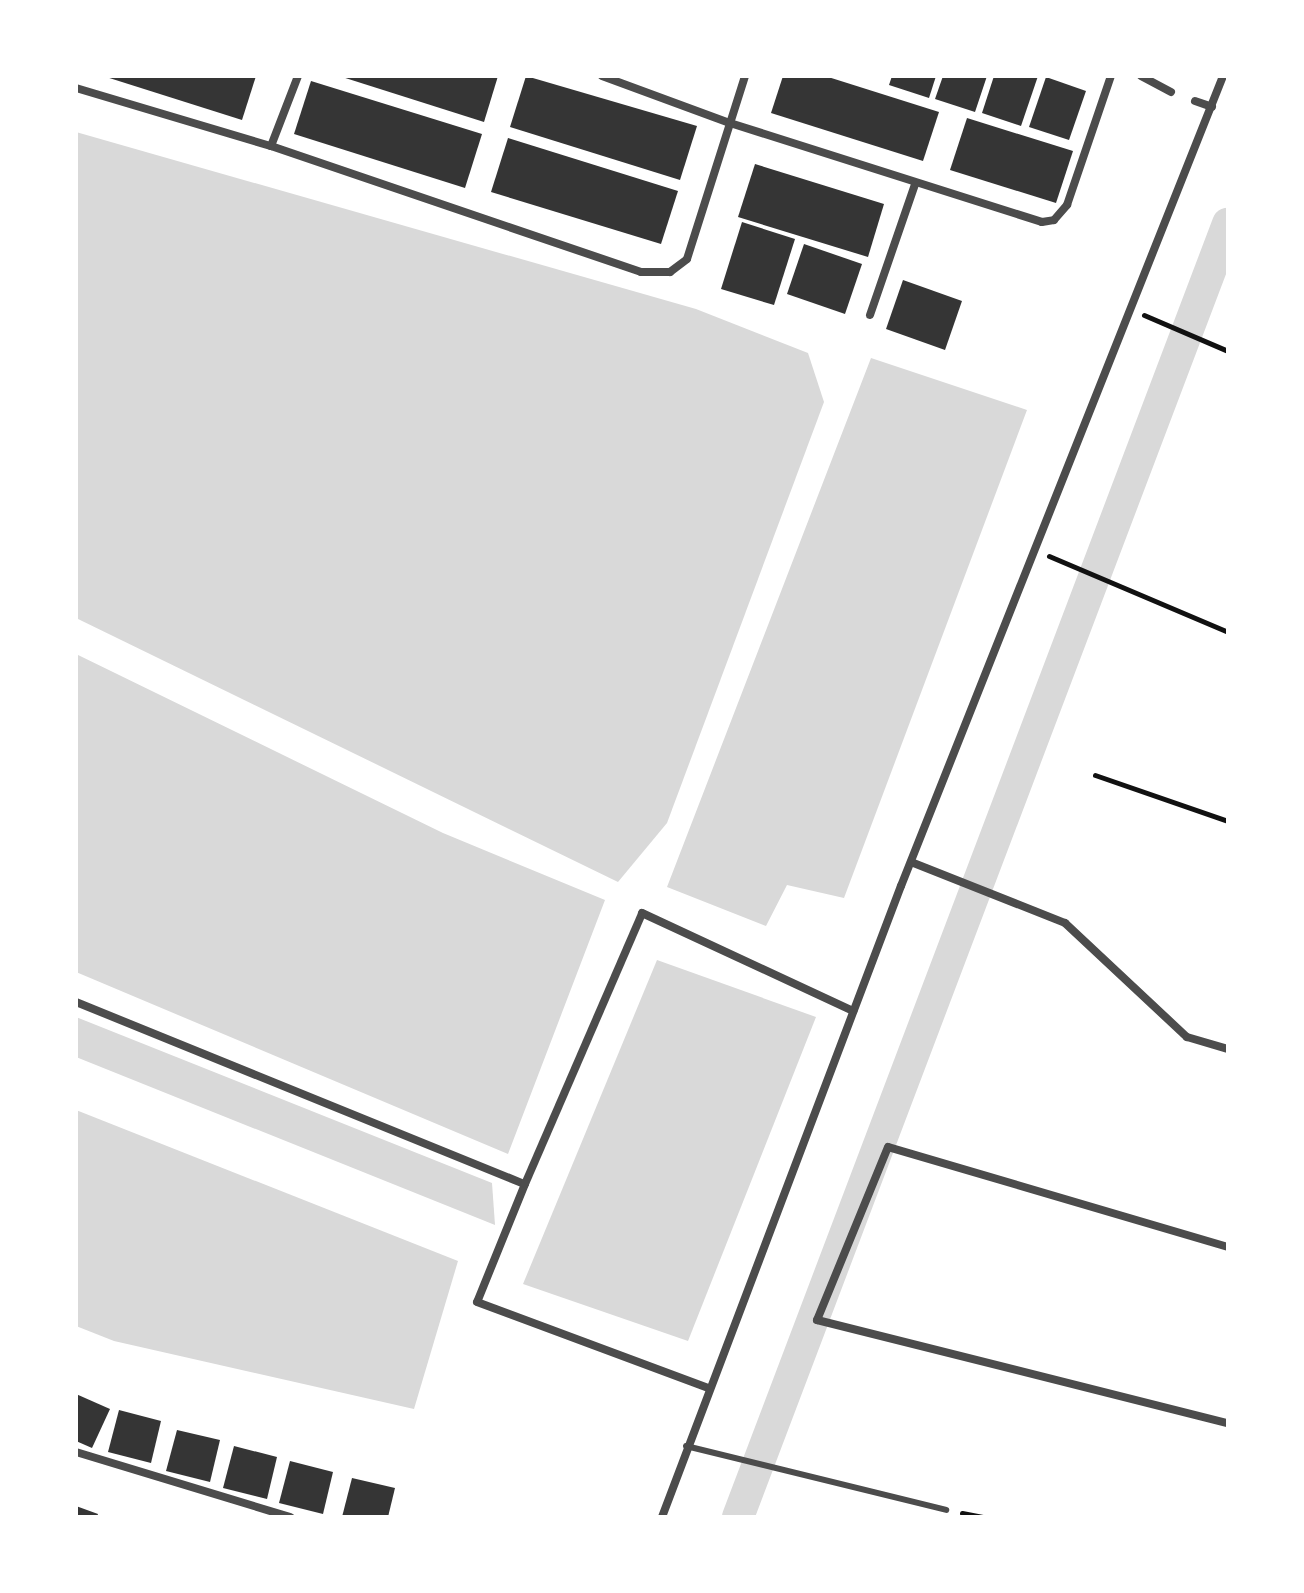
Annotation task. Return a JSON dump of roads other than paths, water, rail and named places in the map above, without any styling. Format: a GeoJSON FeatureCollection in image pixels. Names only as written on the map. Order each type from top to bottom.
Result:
{"type":"FeatureCollection","features":[{"type":"Feature","properties":{"kind":"street"},"geometry":{"type":"LineString","coordinates":[[271,146],[298,76]]}},
{"type":"Feature","properties":{"kind":"street"},"geometry":{"type":"LineString","coordinates":[[602,76],[730,123],[1028,220],[1054,220],[1067,205],[1111,76]]}},
{"type":"Feature","properties":{"kind":"street"},"geometry":{"type":"LineString","coordinates":[[76,88],[271,146],[641,272],[670,272],[687,259],[745,76]]}},
{"type":"Feature","properties":{"kind":"street"},"geometry":{"type":"LineString","coordinates":[[1141,76],[1171,92]]}},
{"type":"Feature","properties":{"kind":"street"},"geometry":{"type":"LineString","coordinates":[[662,1517],[690,1448],[708,1388],[911,862],[1223,76]]}},
{"type":"Feature","properties":{"kind":"street"},"geometry":{"type":"LineString","coordinates":[[1195,101],[1212,107]]}},
{"type":"Feature","properties":{"kind":"street"},"geometry":{"type":"LineString","coordinates":[[870,315],[915,184]]}},
{"type":"Feature","properties":{"kind":"street"},"geometry":{"type":"LineString","coordinates":[[911,862],[1065,923],[1187,1037],[1228,1049]]}},
{"type":"Feature","properties":{"kind":"street"},"geometry":{"type":"LineString","coordinates":[[708,1388],[477,1302],[642,913],[853,1011]]}},
{"type":"Feature","properties":{"kind":"street"},"geometry":{"type":"LineString","coordinates":[[76,1002],[525,1184]]}},
{"type":"Feature","properties":{"kind":"street"},"geometry":{"type":"LineString","coordinates":[[1228,1247],[888,1147],[817,1320],[1228,1423]]}},
{"type":"Feature","properties":{"kind":"street"},"geometry":{"type":"LineString","coordinates":[[76,1452],[290,1517]]}},
{"type":"Feature","properties":{"kind":"lane"},"geometry":{"type":"LineString","coordinates":[[690,1448],[946,1510]]}},
{"type":"Feature","properties":{"kind":"waterway"},"geometry":{"type":"LineString","coordinates":[[738,1517],[1228,224]]}}]}
